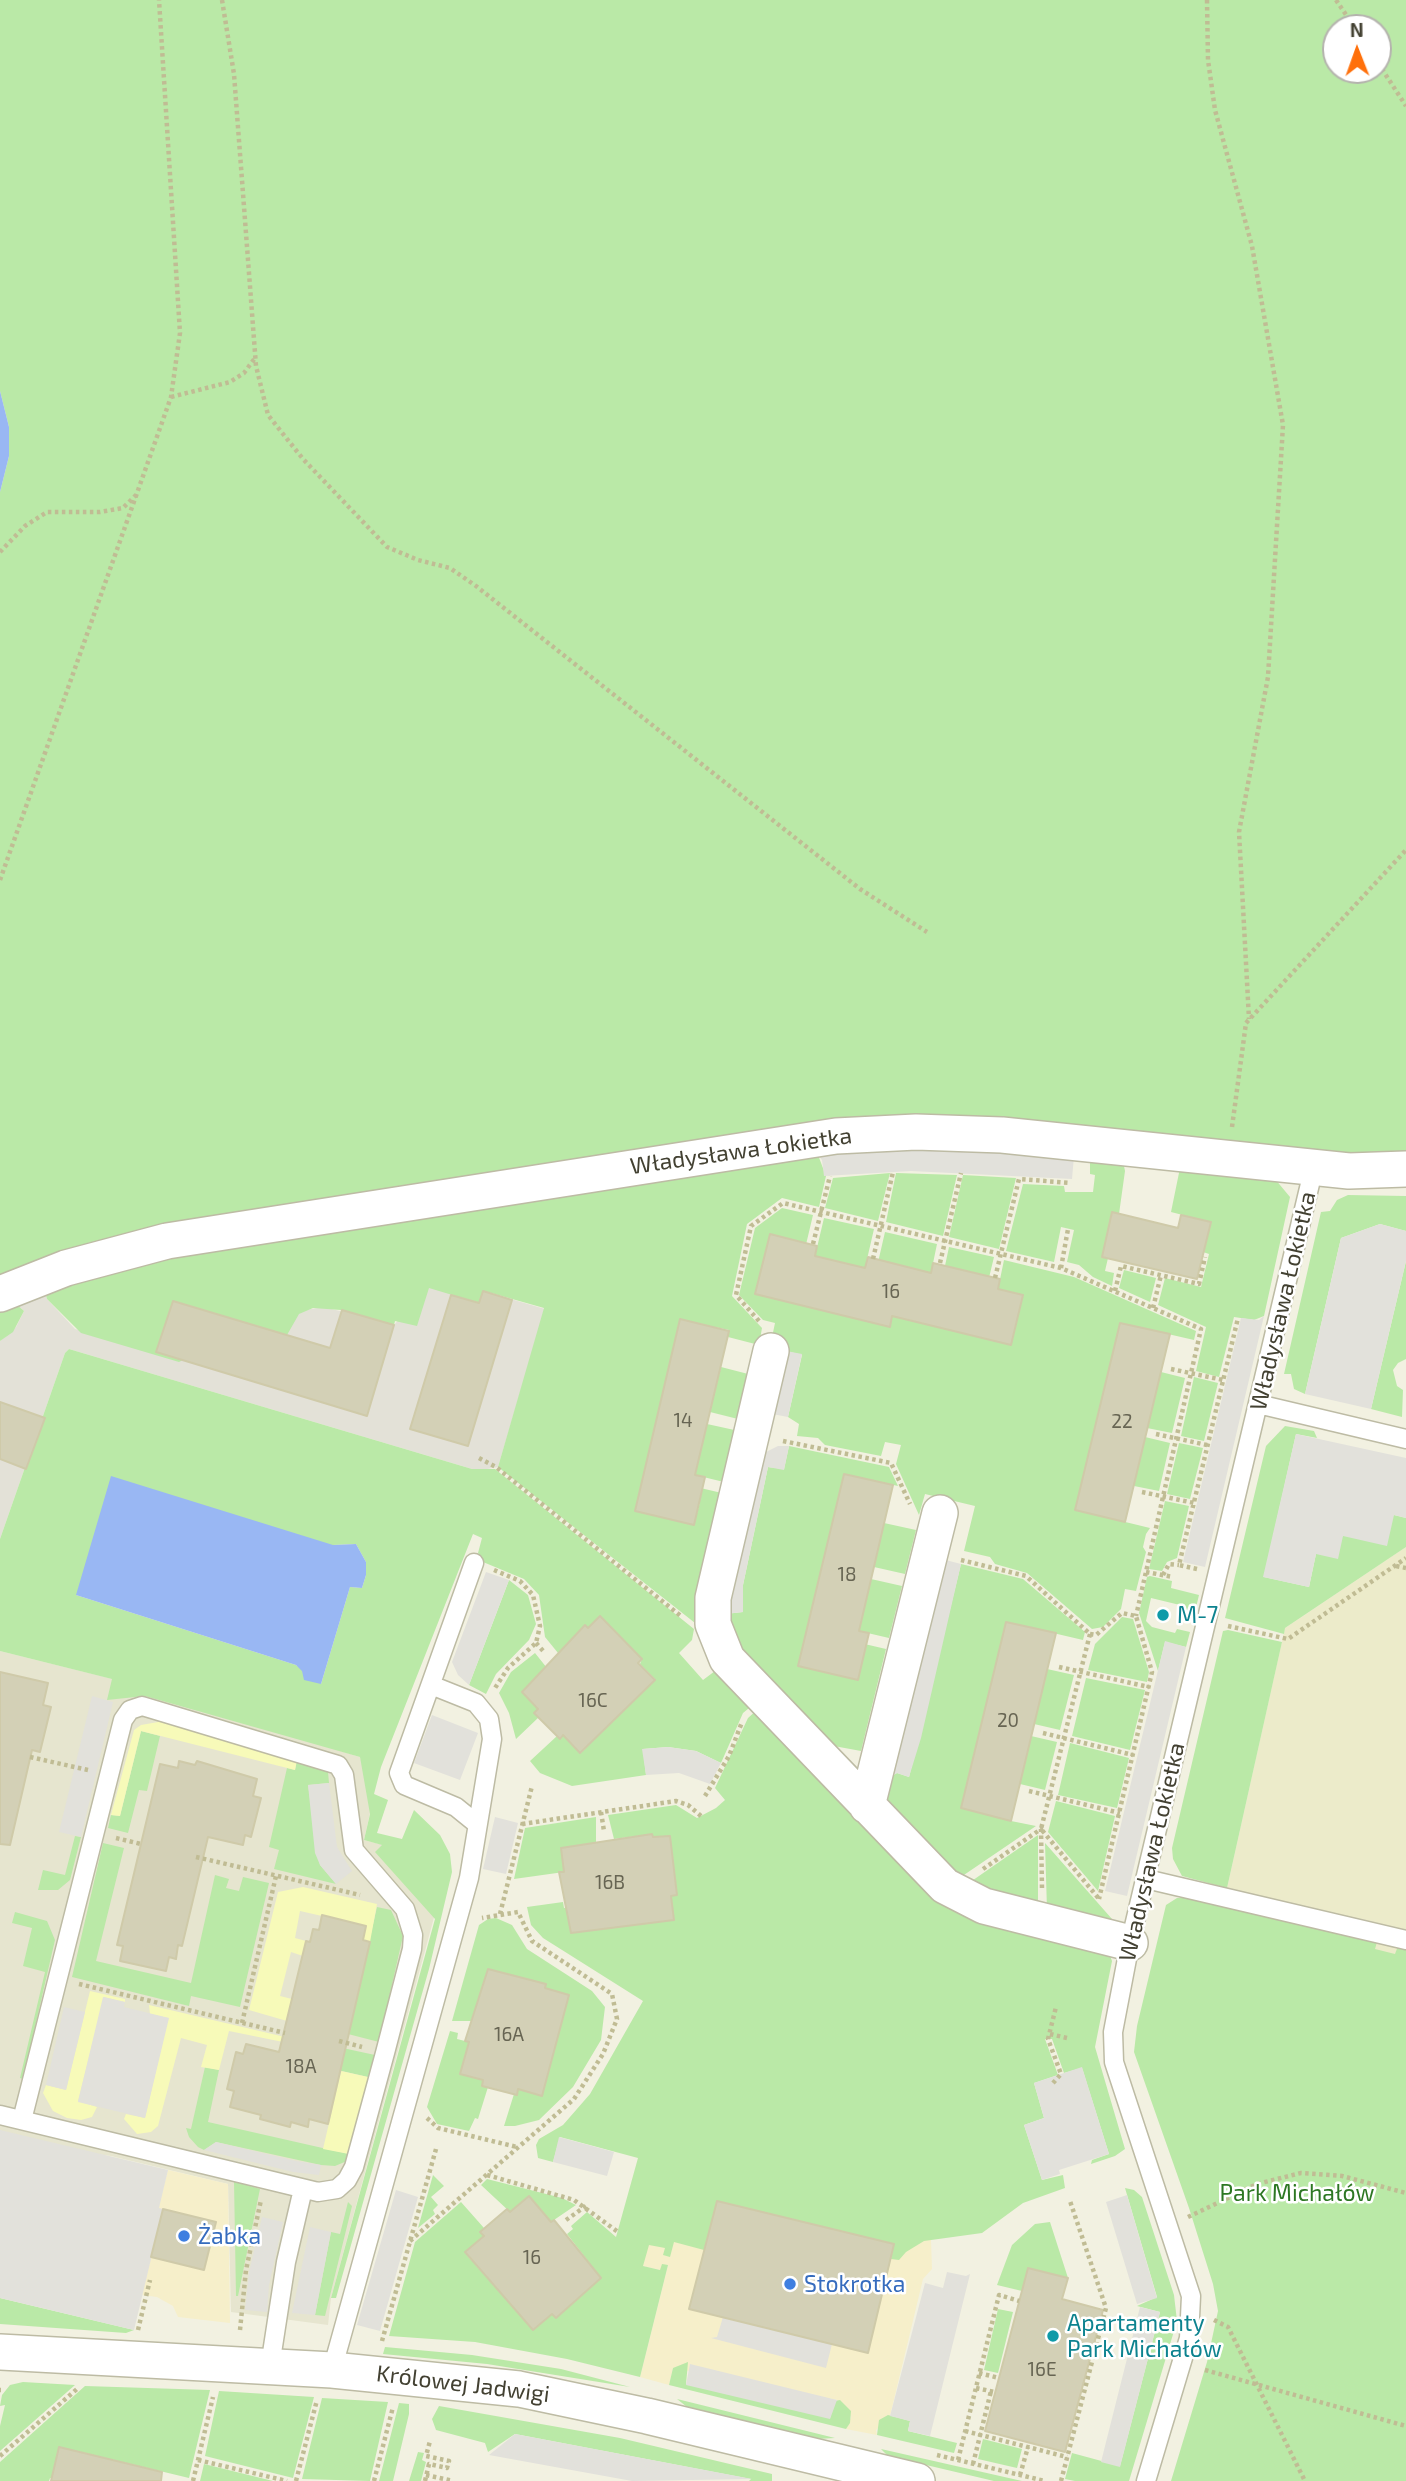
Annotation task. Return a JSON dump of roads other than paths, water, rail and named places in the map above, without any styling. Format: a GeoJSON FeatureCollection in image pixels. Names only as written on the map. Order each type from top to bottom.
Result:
{"type":"FeatureCollection","features":[{"type":"Feature","properties":{"kind":"street","name":"Władysława Łokietka"},"geometry":{"type":"LineString","coordinates":[[0,1294],[66,1268],[167,1241],[824,1138],[916,1132],[1002,1135],[1228,1156],[1314,1167]]}},
{"type":"Feature","properties":{"kind":"street"},"geometry":{"type":"LineString","coordinates":[[1314,1167],[1373,1172],[1406,1169]]}},
{"type":"Feature","properties":{"kind":"street"},"geometry":{"type":"LineString","coordinates":[[767,1338],[712,1610],[716,1636],[727,1659],[763,1700],[931,1872],[952,1890],[984,1906],[1043,1921],[1133,1933]]}},
{"type":"Feature","properties":{"kind":"street"},"geometry":{"type":"LineString","coordinates":[[867,1806],[940,1513]]}},
{"type":"Feature","properties":{"kind":"street","name":"Królowej Jadwigi"},"geometry":{"type":"LineString","coordinates":[[0,2352],[271,2366],[326,2381],[477,2383],[578,2400],[917,2481]]}},
{"type":"Feature","properties":{"kind":"lane","name":"Władysława Łokietka"},"geometry":{"type":"LineString","coordinates":[[1146,2481],[1189,2338],[1192,2309],[1188,2286],[1114,2062],[1115,2019],[1314,1167]]}},
{"type":"Feature","properties":{"kind":"lane"},"geometry":{"type":"LineString","coordinates":[[1258,1405],[1406,1439]]}},
{"type":"Feature","properties":{"kind":"lane"},"geometry":{"type":"LineString","coordinates":[[474,1563],[399,1773],[404,1785],[456,1807],[477,1824]]}},
{"type":"Feature","properties":{"kind":"lane"},"geometry":{"type":"LineString","coordinates":[[326,2381],[469,1878],[492,1739],[489,1719],[476,1703],[431,1685]]}},
{"type":"Feature","properties":{"kind":"lane"},"geometry":{"type":"LineString","coordinates":[[0,2115],[303,2189],[327,2192],[337,2189],[347,2180],[354,2167],[412,1950],[410,1920],[402,1904],[354,1850],[344,1775],[338,1765],[330,1760],[142,1706],[130,1710],[123,1720],[22,2120]]}},
{"type":"Feature","properties":{"kind":"lane"},"geometry":{"type":"LineString","coordinates":[[1146,1879],[1406,1940]]}},
{"type":"Feature","properties":{"kind":"lane"},"geometry":{"type":"LineString","coordinates":[[271,2366],[284,2274],[303,2189]]}},
{"type":"Feature","properties":{"kind":"water"},"geometry":{"type":"Polygon","coordinates":[[[0,391],[9,427],[9,456],[0,492],[0,391]]]}},
{"type":"Feature","properties":{"kind":"water"},"geometry":{"type":"Polygon","coordinates":[[[111,1476],[333,1545],[356,1544],[366,1562],[366,1575],[362,1588],[350,1587],[321,1684],[304,1680],[302,1671],[296,1665],[76,1595],[111,1476]]]}},
{"type":"Feature","properties":{"kind":"place","name":"M-7"},"geometry":{"type":"Point","coordinates":[1163,1615]}},
{"type":"Feature","properties":{"kind":"place","name":"Żabka"},"geometry":{"type":"Point","coordinates":[184,2236]}},
{"type":"Feature","properties":{"kind":"place","name":"Stokrotka"},"geometry":{"type":"Point","coordinates":[790,2284]}},
{"type":"Feature","properties":{"kind":"place","name":"Apartamenty Park Michałów"},"geometry":{"type":"Point","coordinates":[1053,2336]}},
{"type":"Feature","properties":{"kind":"park label","name":"Park Michałów"},"geometry":{"type":"Point","coordinates":[1297,2193]}}]}
